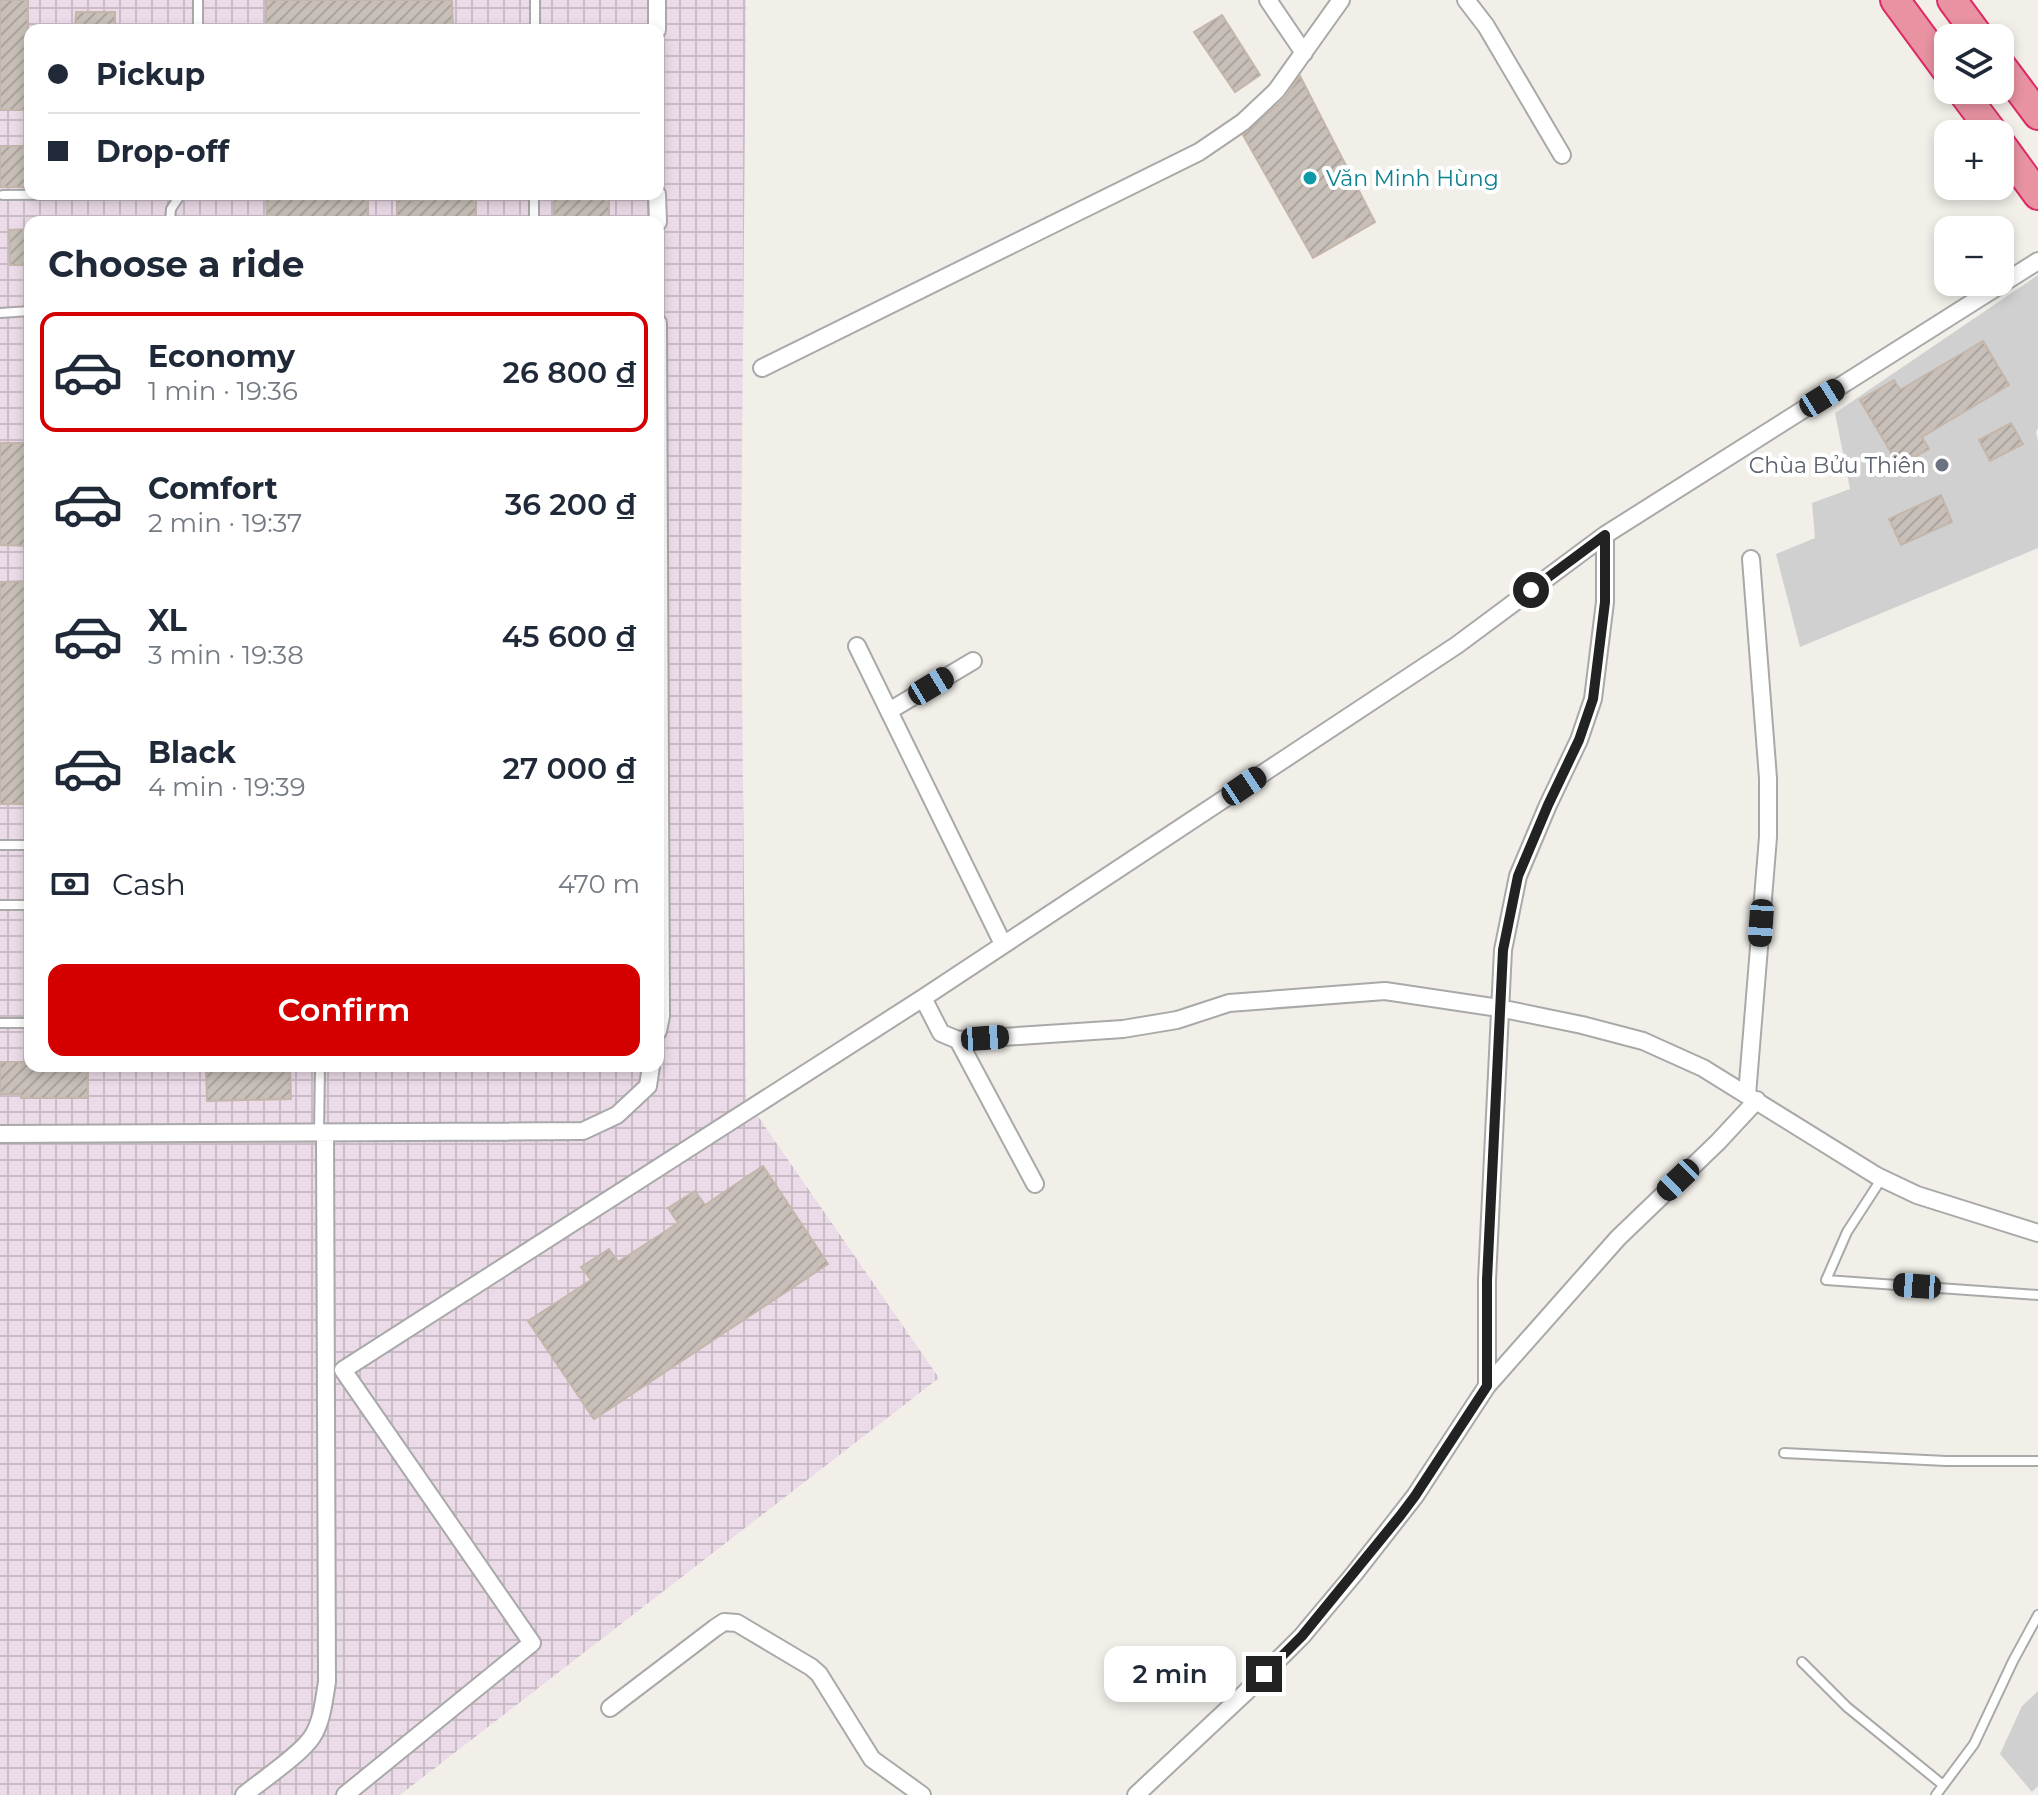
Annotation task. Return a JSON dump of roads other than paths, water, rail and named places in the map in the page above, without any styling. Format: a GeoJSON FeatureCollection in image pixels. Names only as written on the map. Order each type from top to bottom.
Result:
{"type":"FeatureCollection","features":[{"type":"Feature","properties":{"kind":"highway"},"geometry":{"type":"LineString","coordinates":[[1895,0],[1934,53]]}},
{"type":"Feature","properties":{"kind":"highway"},"geometry":{"type":"LineString","coordinates":[[1952,0],[1970,24]]}},
{"type":"Feature","properties":{"kind":"highway"},"geometry":{"type":"LineString","coordinates":[[2014,83],[2038,115]]}},
{"type":"Feature","properties":{"kind":"highway"},"geometry":{"type":"LineString","coordinates":[[2014,162],[2038,195]]}},
{"type":"Feature","properties":{"kind":"street"},"geometry":{"type":"LineString","coordinates":[[657,0],[657,24]]}},
{"type":"Feature","properties":{"kind":"street"},"geometry":{"type":"LineString","coordinates":[[1268,0],[1304,53]]}},
{"type":"Feature","properties":{"kind":"street"},"geometry":{"type":"LineString","coordinates":[[762,368],[1199,152],[1243,122],[1276,91],[1341,0]]}},
{"type":"Feature","properties":{"kind":"street"},"geometry":{"type":"LineString","coordinates":[[1466,0],[1486,26],[1562,155]]}},
{"type":"Feature","properties":{"kind":"street"},"geometry":{"type":"LineString","coordinates":[[345,1795],[532,1643],[343,1370],[923,998],[1457,645],[1605,535],[2038,261]]}},
{"type":"Feature","properties":{"kind":"street"},"geometry":{"type":"LineString","coordinates":[[1487,1386],[1487,1280],[1503,950],[1518,876],[1579,740],[1593,699],[1605,602],[1605,535]]}},
{"type":"Feature","properties":{"kind":"street"},"geometry":{"type":"LineString","coordinates":[[1136,1795],[1302,1636],[1415,1496],[1487,1386],[1618,1238],[1718,1142],[1752,1097],[1768,778],[1751,559]]}},
{"type":"Feature","properties":{"kind":"street"},"geometry":{"type":"LineString","coordinates":[[857,646],[1003,944]]}},
{"type":"Feature","properties":{"kind":"street"},"geometry":{"type":"LineString","coordinates":[[889,711],[973,661]]}},
{"type":"Feature","properties":{"kind":"street"},"geometry":{"type":"LineString","coordinates":[[923,998],[941,1033],[958,1040],[1123,1029],[1177,1020],[1229,1003],[1385,991],[1499,1008],[1582,1025],[1643,1041],[1703,1068],[1819,1141],[1917,1195],[2038,1233]]}},
{"type":"Feature","properties":{"kind":"street"},"geometry":{"type":"LineString","coordinates":[[958,1040],[1035,1184]]}},
{"type":"Feature","properties":{"kind":"street"},"geometry":{"type":"LineString","coordinates":[[0,1134],[583,1131],[617,1115],[648,1086],[650,1072]]}},
{"type":"Feature","properties":{"kind":"street"},"geometry":{"type":"LineString","coordinates":[[244,1795],[312,1737],[322,1712],[327,1682],[322,1133]]}},
{"type":"Feature","properties":{"kind":"street"},"geometry":{"type":"LineString","coordinates":[[610,1708],[715,1628],[724,1622],[737,1623],[819,1674],[872,1759],[922,1795]]}},
{"type":"Feature","properties":{"kind":"lane"},"geometry":{"type":"LineString","coordinates":[[198,0],[198,24]]}},
{"type":"Feature","properties":{"kind":"lane"},"geometry":{"type":"LineString","coordinates":[[535,0],[535,24]]}},
{"type":"Feature","properties":{"kind":"lane"},"geometry":{"type":"LineString","coordinates":[[3,195],[24,195]]}},
{"type":"Feature","properties":{"kind":"lane"},"geometry":{"type":"LineString","coordinates":[[0,313],[24,311]]}},
{"type":"Feature","properties":{"kind":"lane"},"geometry":{"type":"LineString","coordinates":[[0,845],[24,845]]}},
{"type":"Feature","properties":{"kind":"lane"},"geometry":{"type":"LineString","coordinates":[[0,905],[24,905]]}},
{"type":"Feature","properties":{"kind":"lane"},"geometry":{"type":"LineString","coordinates":[[0,1023],[24,1023]]}},
{"type":"Feature","properties":{"kind":"lane"},"geometry":{"type":"LineString","coordinates":[[320,1072],[322,1133]]}},
{"type":"Feature","properties":{"kind":"lane"},"geometry":{"type":"LineString","coordinates":[[1882,1178],[1847,1232],[1826,1280],[2038,1295]]}},
{"type":"Feature","properties":{"kind":"lane"},"geometry":{"type":"LineString","coordinates":[[1784,1453],[1946,1461],[2038,1461]]}},
{"type":"Feature","properties":{"kind":"lane"},"geometry":{"type":"LineString","coordinates":[[1936,1795],[1974,1744],[2038,1615]]}},
{"type":"Feature","properties":{"kind":"lane"},"geometry":{"type":"LineString","coordinates":[[1802,1662],[1847,1707],[1943,1785]]}},
{"type":"Feature","properties":{"kind":"place","name":"Văn Minh Hùng"},"geometry":{"type":"Point","coordinates":[1310,178]}},
{"type":"Feature","properties":{"kind":"place","name":"Chùa Bửu Thiên"},"geometry":{"type":"Point","coordinates":[1942,465]}}]}
